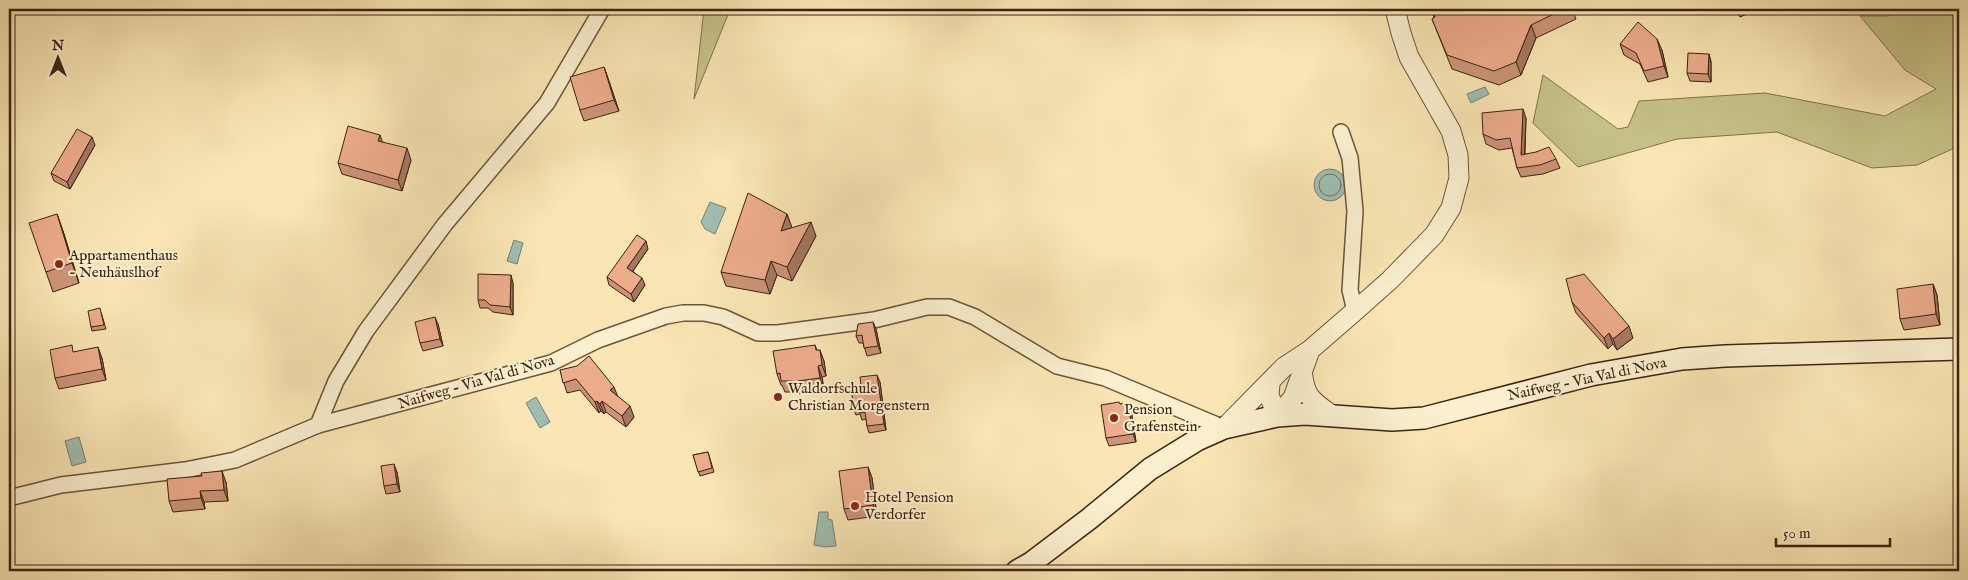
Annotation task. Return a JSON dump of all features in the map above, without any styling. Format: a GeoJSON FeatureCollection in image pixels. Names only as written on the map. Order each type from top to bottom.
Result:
{"type":"FeatureCollection","features":[{"type":"Feature","properties":{"kind":"main road","name":"Naifweg - Via Val di Nova"},"geometry":{"type":"LineString","coordinates":[[1017,571],[1031,563],[1089,519],[1150,469],[1197,440],[1224,428],[1277,416],[1305,414],[1392,420],[1424,418],[1582,378],[1632,367],[1682,360],[1725,356],[1959,349]]}},
{"type":"Feature","properties":{"kind":"street"},"geometry":{"type":"LineString","coordinates":[[318,425],[336,381],[366,331],[445,224],[546,103],[602,9]]}},
{"type":"Feature","properties":{"kind":"street"},"geometry":{"type":"LineString","coordinates":[[1224,428],[1270,384],[1284,367],[1306,358],[1390,280],[1434,235],[1451,208],[1459,178],[1458,155],[1453,137],[1409,57],[1400,33],[1395,9]]}},
{"type":"Feature","properties":{"kind":"street"},"geometry":{"type":"LineString","coordinates":[[1341,132],[1350,158],[1355,211],[1350,290],[1356,311]]}},
{"type":"Feature","properties":{"kind":"street","name":"Naifweg - Via Val di Nova"},"geometry":{"type":"LineString","coordinates":[[9,498],[61,485],[185,470],[235,460],[318,425],[551,363],[598,340],[666,316],[704,313],[723,317],[758,333],[778,333],[874,320],[927,308],[949,307],[975,317],[1057,366],[1105,378],[1224,428]]}},
{"type":"Feature","properties":{"kind":"street"},"geometry":{"type":"LineString","coordinates":[[1270,384],[1269,395],[1277,416],[1293,398],[1306,358]]}},
{"type":"Feature","properties":{"kind":"street"},"geometry":{"type":"LineString","coordinates":[[1306,358],[1304,389],[1314,402],[1333,416]]}},
{"type":"Feature","properties":{"kind":"shaded area"},"geometry":{"type":"Polygon","coordinates":[[[704,9],[758,9],[756,14],[729,12],[694,99],[704,9]]]}},
{"type":"Feature","properties":{"kind":"shaded area"},"geometry":{"type":"Polygon","coordinates":[[[1886,9],[1959,9],[1959,146],[1917,165],[1872,168],[1777,132],[1677,139],[1578,167],[1533,123],[1543,75],[1618,129],[1628,127],[1639,101],[1765,93],[1885,116],[1936,89],[1905,70],[1860,16],[1889,16],[1886,9]]]}},
{"type":"Feature","properties":{"kind":"water"},"geometry":{"type":"Polygon","coordinates":[[[1485,87],[1489,94],[1471,103],[1467,94],[1485,87]]]}},
{"type":"Feature","properties":{"kind":"water"},"geometry":{"type":"Polygon","coordinates":[[[1330,169],[1342,173],[1346,185],[1342,197],[1330,201],[1318,197],[1314,185],[1318,173],[1330,169]]]}},
{"type":"Feature","properties":{"kind":"water"},"geometry":{"type":"Polygon","coordinates":[[[710,202],[726,208],[715,234],[705,229],[701,222],[710,202]]]}},
{"type":"Feature","properties":{"kind":"water"},"geometry":{"type":"Polygon","coordinates":[[[514,240],[523,243],[517,264],[507,261],[514,240]]]}},
{"type":"Feature","properties":{"kind":"water"},"geometry":{"type":"Polygon","coordinates":[[[536,397],[550,422],[540,428],[526,403],[536,397]]]}},
{"type":"Feature","properties":{"kind":"water"},"geometry":{"type":"Polygon","coordinates":[[[79,437],[86,462],[72,466],[65,441],[79,437]]]}},
{"type":"Feature","properties":{"kind":"water"},"geometry":{"type":"Polygon","coordinates":[[[819,512],[828,512],[828,519],[832,520],[836,546],[814,545],[819,512]]]}},
{"type":"Feature","properties":{"kind":"building"},"geometry":{"type":"Polygon","coordinates":[[[1431,9],[1564,9],[1531,25],[1516,62],[1494,71],[1447,55],[1432,19],[1435,17],[1431,9]]]}},
{"type":"Feature","properties":{"kind":"building"},"geometry":{"type":"Polygon","coordinates":[[[1638,22],[1657,39],[1664,66],[1644,71],[1636,53],[1620,44],[1638,22]]]}},
{"type":"Feature","properties":{"kind":"building"},"geometry":{"type":"Polygon","coordinates":[[[1688,53],[1709,54],[1708,74],[1687,73],[1688,53]]]}},
{"type":"Feature","properties":{"kind":"building"},"geometry":{"type":"Polygon","coordinates":[[[604,67],[614,100],[580,110],[570,77],[604,67]]]}},
{"type":"Feature","properties":{"kind":"building"},"geometry":{"type":"Polygon","coordinates":[[[1523,109],[1521,155],[1549,147],[1556,159],[1540,165],[1517,168],[1510,138],[1496,140],[1483,134],[1482,113],[1523,109]]]}},
{"type":"Feature","properties":{"kind":"building"},"geometry":{"type":"Polygon","coordinates":[[[348,126],[380,135],[378,141],[407,148],[398,180],[338,163],[348,126]]]}},
{"type":"Feature","properties":{"kind":"building"},"geometry":{"type":"Polygon","coordinates":[[[77,129],[92,137],[67,182],[51,173],[77,129]]]}},
{"type":"Feature","properties":{"kind":"building"},"geometry":{"type":"Polygon","coordinates":[[[748,193],[787,214],[781,231],[811,222],[787,267],[771,261],[765,280],[721,272],[748,193]]]}},
{"type":"Feature","properties":{"kind":"building"},"geometry":{"type":"Polygon","coordinates":[[[57,214],[72,263],[46,272],[29,223],[57,214]]]}},
{"type":"Feature","properties":{"kind":"building"},"geometry":{"type":"Polygon","coordinates":[[[637,235],[646,241],[627,268],[642,278],[631,294],[607,277],[637,235]]]}},
{"type":"Feature","properties":{"kind":"building"},"geometry":{"type":"Polygon","coordinates":[[[478,274],[511,275],[510,307],[490,305],[485,300],[478,300],[478,274]]]}},
{"type":"Feature","properties":{"kind":"building"},"geometry":{"type":"Polygon","coordinates":[[[1584,274],[1629,326],[1613,339],[1609,333],[1604,338],[1572,302],[1566,279],[1584,274]]]}},
{"type":"Feature","properties":{"kind":"building"},"geometry":{"type":"Polygon","coordinates":[[[1933,284],[1936,314],[1900,319],[1897,289],[1933,284]]]}},
{"type":"Feature","properties":{"kind":"building"},"geometry":{"type":"Polygon","coordinates":[[[100,308],[104,325],[91,327],[88,311],[100,308]]]}},
{"type":"Feature","properties":{"kind":"building"},"geometry":{"type":"Polygon","coordinates":[[[435,317],[440,339],[420,343],[415,322],[435,317]]]}},
{"type":"Feature","properties":{"kind":"building"},"geometry":{"type":"Polygon","coordinates":[[[873,322],[878,346],[864,348],[862,335],[856,336],[858,324],[873,322]]]}},
{"type":"Feature","properties":{"kind":"building"},"geometry":{"type":"Polygon","coordinates":[[[72,345],[73,352],[98,347],[102,369],[55,378],[50,350],[72,345]]]}},
{"type":"Feature","properties":{"kind":"building"},"geometry":{"type":"Polygon","coordinates":[[[815,345],[816,350],[820,350],[822,365],[818,366],[820,378],[798,381],[796,383],[781,381],[780,373],[777,374],[773,351],[815,345]]]}},
{"type":"Feature","properties":{"kind":"building"},"geometry":{"type":"Polygon","coordinates":[[[589,356],[614,387],[610,390],[630,406],[622,416],[602,401],[600,404],[597,401],[595,402],[576,379],[563,383],[560,370],[577,366],[589,356]]]}},
{"type":"Feature","properties":{"kind":"building"},"geometry":{"type":"Polygon","coordinates":[[[877,375],[884,424],[867,426],[865,412],[860,413],[859,407],[853,408],[852,394],[862,393],[860,377],[877,375]]]}},
{"type":"Feature","properties":{"kind":"building"},"geometry":{"type":"Polygon","coordinates":[[[1119,402],[1120,404],[1128,403],[1133,434],[1106,438],[1101,405],[1119,402]]]}},
{"type":"Feature","properties":{"kind":"building"},"geometry":{"type":"Polygon","coordinates":[[[708,452],[712,468],[698,472],[693,455],[708,452]]]}},
{"type":"Feature","properties":{"kind":"building"},"geometry":{"type":"Polygon","coordinates":[[[394,464],[397,484],[384,486],[381,466],[394,464]]]}},
{"type":"Feature","properties":{"kind":"building"},"geometry":{"type":"Polygon","coordinates":[[[868,467],[873,505],[844,509],[839,471],[868,467]]]}},
{"type":"Feature","properties":{"kind":"building"},"geometry":{"type":"Polygon","coordinates":[[[222,471],[224,490],[200,491],[201,498],[169,501],[167,479],[202,476],[201,473],[222,471]]]}},
{"type":"Feature","properties":{"kind":"place","name":"Appartamenthaus - Neuhäuslhof"},"geometry":{"type":"Point","coordinates":[59,264]}},
{"type":"Feature","properties":{"kind":"place","name":"Waldorfschule Christian Morgenstern"},"geometry":{"type":"Point","coordinates":[778,397]}},
{"type":"Feature","properties":{"kind":"place","name":"Pension Grafenstein"},"geometry":{"type":"Point","coordinates":[1114,418]}},
{"type":"Feature","properties":{"kind":"place","name":"Hotel Pension Verdorfer"},"geometry":{"type":"Point","coordinates":[855,506]}}]}
